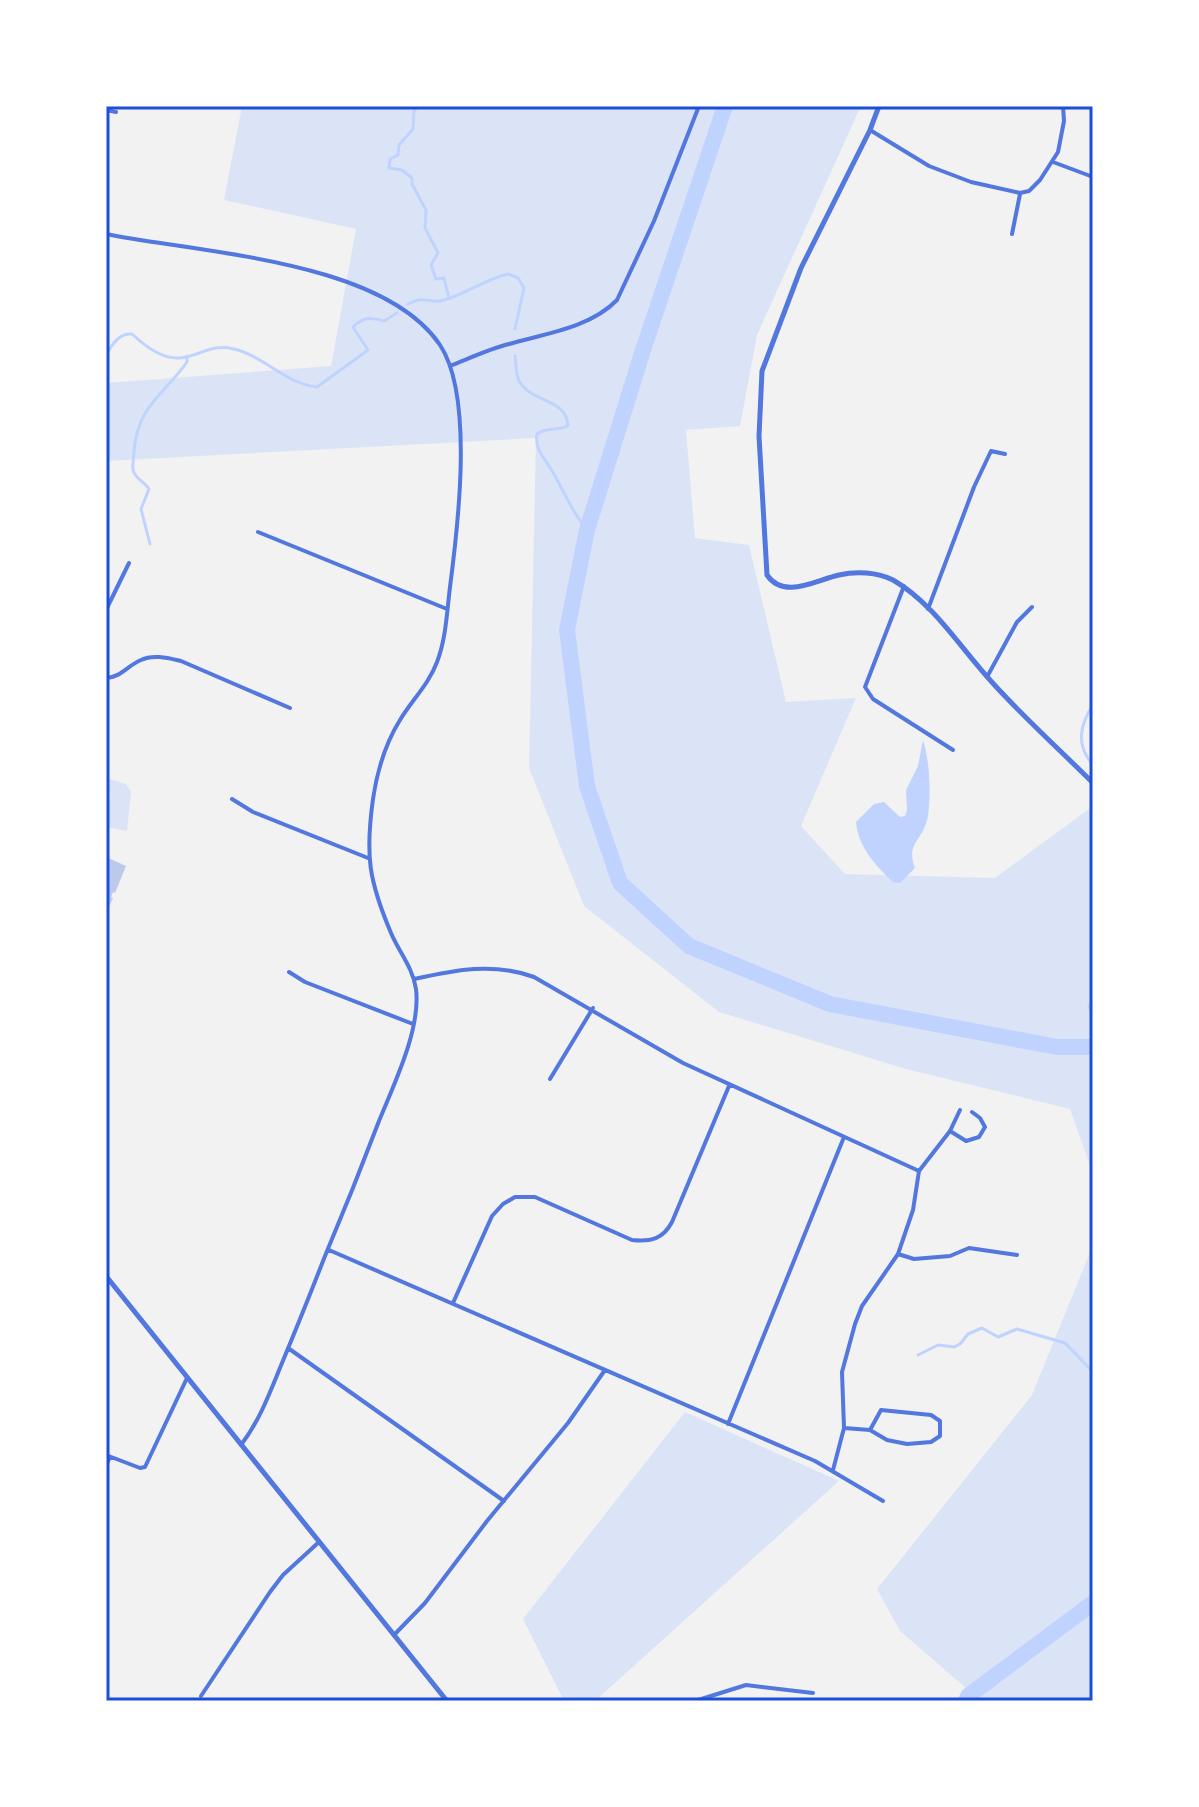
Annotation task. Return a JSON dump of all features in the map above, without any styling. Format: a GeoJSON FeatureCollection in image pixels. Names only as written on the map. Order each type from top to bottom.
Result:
{"type":"FeatureCollection","features":[{"type":"Feature","properties":{"kind":"street"},"geometry":{"type":"LineString","coordinates":[[450,366],[507,344],[575,325],[617,300],[654,221],[699,106]]}},
{"type":"Feature","properties":{"kind":"street"},"geometry":{"type":"LineString","coordinates":[[879,106],[801,268],[762,371],[759,436],[765,565],[773,583],[782,587],[801,587],[841,574],[866,573],[884,575],[904,586],[987,677],[1093,783]]}},
{"type":"Feature","properties":{"kind":"street"},"geometry":{"type":"LineString","coordinates":[[870,130],[929,166],[971,182],[1020,193],[1029,191],[1058,152],[1064,121],[1063,106]]}},
{"type":"Feature","properties":{"kind":"street"},"geometry":{"type":"LineString","coordinates":[[106,110],[116,112]]}},
{"type":"Feature","properties":{"kind":"street"},"geometry":{"type":"LineString","coordinates":[[1053,162],[1093,177]]}},
{"type":"Feature","properties":{"kind":"street"},"geometry":{"type":"LineString","coordinates":[[1012,234],[1020,193]]}},
{"type":"Feature","properties":{"kind":"street"},"geometry":{"type":"LineString","coordinates":[[106,234],[264,259],[384,296],[408,311],[428,330],[445,353],[457,395],[460,456],[458,529],[442,643],[435,668],[396,727],[379,769],[369,830],[368,858],[377,899],[414,979],[416,998],[413,1024],[396,1077],[329,1250],[260,1417],[241,1445]]}},
{"type":"Feature","properties":{"kind":"street"},"geometry":{"type":"LineString","coordinates":[[928,609],[991,451],[1005,454]]}},
{"type":"Feature","properties":{"kind":"street"},"geometry":{"type":"LineString","coordinates":[[258,532],[447,609]]}},
{"type":"Feature","properties":{"kind":"street"},"geometry":{"type":"LineString","coordinates":[[106,610],[129,563]]}},
{"type":"Feature","properties":{"kind":"street"},"geometry":{"type":"LineString","coordinates":[[904,586],[865,687],[873,699],[953,750]]}},
{"type":"Feature","properties":{"kind":"street"},"geometry":{"type":"LineString","coordinates":[[987,677],[1017,622],[1032,607]]}},
{"type":"Feature","properties":{"kind":"street"},"geometry":{"type":"LineString","coordinates":[[106,678],[117,676],[139,660],[166,657],[290,708]]}},
{"type":"Feature","properties":{"kind":"street"},"geometry":{"type":"LineString","coordinates":[[232,799],[253,812],[368,858]]}},
{"type":"Feature","properties":{"kind":"street"},"geometry":{"type":"LineString","coordinates":[[414,979],[500,967],[534,977],[593,1008],[683,1063],[919,1171]]}},
{"type":"Feature","properties":{"kind":"street"},"geometry":{"type":"LineString","coordinates":[[289,972],[305,982],[413,1024]]}},
{"type":"Feature","properties":{"kind":"street"},"geometry":{"type":"LineString","coordinates":[[550,1079],[593,1008]]}},
{"type":"Feature","properties":{"kind":"street"},"geometry":{"type":"LineString","coordinates":[[453,1303],[492,1216],[515,1197],[535,1197],[632,1240],[647,1241],[660,1237],[672,1222],[729,1086]]}},
{"type":"Feature","properties":{"kind":"street"},"geometry":{"type":"LineString","coordinates":[[833,1470],[844,1428],[842,1372],[847,1348],[862,1306],[898,1254],[913,1210],[919,1171],[950,1131],[960,1110]]}},
{"type":"Feature","properties":{"kind":"street"},"geometry":{"type":"LineString","coordinates":[[950,1131],[966,1141],[979,1137],[985,1127],[972,1112]]}},
{"type":"Feature","properties":{"kind":"street"},"geometry":{"type":"LineString","coordinates":[[728,1424],[844,1137]]}},
{"type":"Feature","properties":{"kind":"street"},"geometry":{"type":"LineString","coordinates":[[898,1254],[924,1259],[950,1256],[969,1248],[1017,1255]]}},
{"type":"Feature","properties":{"kind":"street"},"geometry":{"type":"LineString","coordinates":[[329,1250],[833,1470],[883,1501]]}},
{"type":"Feature","properties":{"kind":"street"},"geometry":{"type":"LineString","coordinates":[[106,1276],[447,1701]]}},
{"type":"Feature","properties":{"kind":"street"},"geometry":{"type":"LineString","coordinates":[[288,1348],[504,1501]]}},
{"type":"Feature","properties":{"kind":"street"},"geometry":{"type":"LineString","coordinates":[[394,1635],[425,1603],[568,1423],[605,1370]]}},
{"type":"Feature","properties":{"kind":"street"},"geometry":{"type":"LineString","coordinates":[[106,1465],[108,1456],[145,1467],[187,1378]]}},
{"type":"Feature","properties":{"kind":"street"},"geometry":{"type":"LineString","coordinates":[[844,1428],[870,1430],[887,1440],[907,1444],[931,1442],[940,1436],[942,1428],[940,1421],[931,1415],[881,1410],[870,1430]]}},
{"type":"Feature","properties":{"kind":"street"},"geometry":{"type":"LineString","coordinates":[[201,1696],[283,1575],[319,1542]]}},
{"type":"Feature","properties":{"kind":"street"},"geometry":{"type":"LineString","coordinates":[[695,1701],[746,1685],[813,1693]]}},
{"type":"Feature","properties":{"kind":"shaded area"},"geometry":{"type":"Polygon","coordinates":[[[242,106],[861,106],[757,335],[740,426],[686,430],[695,538],[749,545],[786,702],[856,698],[801,826],[845,874],[995,878],[1093,806],[1093,1174],[1070,1109],[906,1069],[719,1012],[584,906],[529,768],[536,438],[106,461],[106,383],[331,366],[356,229],[224,200],[242,106]]]}},
{"type":"Feature","properties":{"kind":"shaded area"},"geometry":{"type":"Polygon","coordinates":[[[106,778],[126,784],[131,792],[127,831],[106,827],[110,795],[106,794],[106,778]]]}},
{"type":"Feature","properties":{"kind":"shaded area"},"geometry":{"type":"Polygon","coordinates":[[[1093,1245],[1093,1701],[981,1701],[900,1631],[877,1589],[1032,1395],[1093,1245]]]}},
{"type":"Feature","properties":{"kind":"shaded area"},"geometry":{"type":"Polygon","coordinates":[[[685,1412],[839,1481],[595,1701],[564,1701],[523,1619],[685,1412]]]}},
{"type":"Feature","properties":{"kind":"water"},"geometry":{"type":"Polygon","coordinates":[[[923,740],[929,778],[928,816],[912,853],[915,868],[900,883],[893,882],[864,848],[856,822],[874,804],[884,802],[900,817],[905,816],[906,790],[918,766],[923,740]]]}},
{"type":"Feature","properties":{"kind":"building"},"geometry":{"type":"Polygon","coordinates":[[[106,857],[126,866],[106,913],[106,857]]]}},
{"type":"Feature","properties":{"kind":"waterway"},"geometry":{"type":"LineString","coordinates":[[419,106],[414,111],[413,129],[399,145],[398,155],[390,159],[389,168],[402,170],[412,178],[412,184],[426,210],[425,228],[438,253],[431,265],[436,279],[444,278],[449,298]]}},
{"type":"Feature","properties":{"kind":"waterway"},"geometry":{"type":"LineString","coordinates":[[725,106],[643,350],[587,530],[567,630],[587,786],[620,883],[689,946],[830,1004],[1057,1047],[1093,1047]]}},
{"type":"Feature","properties":{"kind":"waterway"},"geometry":{"type":"LineString","coordinates":[[408,304],[420,300],[444,300],[508,274],[518,278],[524,288],[515,329]]}},
{"type":"Feature","properties":{"kind":"waterway"},"geometry":{"type":"LineString","coordinates":[[106,354],[117,340],[127,334],[132,334],[163,355],[178,358],[214,348],[234,349],[255,357],[295,381],[317,387],[368,350],[353,327],[364,320],[384,321],[397,313]]}},
{"type":"Feature","properties":{"kind":"waterway"},"geometry":{"type":"LineString","coordinates":[[515,356],[518,378],[525,388],[555,405],[566,417],[568,426],[537,434],[537,445],[587,530]]}},
{"type":"Feature","properties":{"kind":"waterway"},"geometry":{"type":"LineString","coordinates":[[150,544],[141,509],[149,489],[133,470],[136,435],[146,412],[187,362],[187,357]]}},
{"type":"Feature","properties":{"kind":"waterway"},"geometry":{"type":"LineString","coordinates":[[1093,704],[1081,735],[1084,750],[1093,765]]}},
{"type":"Feature","properties":{"kind":"waterway"},"geometry":{"type":"LineString","coordinates":[[1093,1001],[1089,1006],[1093,1016]]}},
{"type":"Feature","properties":{"kind":"waterway"},"geometry":{"type":"LineString","coordinates":[[918,1355],[938,1345],[954,1347],[968,1334],[982,1328],[998,1337],[1017,1329],[1065,1343],[1093,1372]]}},
{"type":"Feature","properties":{"kind":"waterway"},"geometry":{"type":"LineString","coordinates":[[966,1701],[968,1696],[1093,1603]]}}]}
